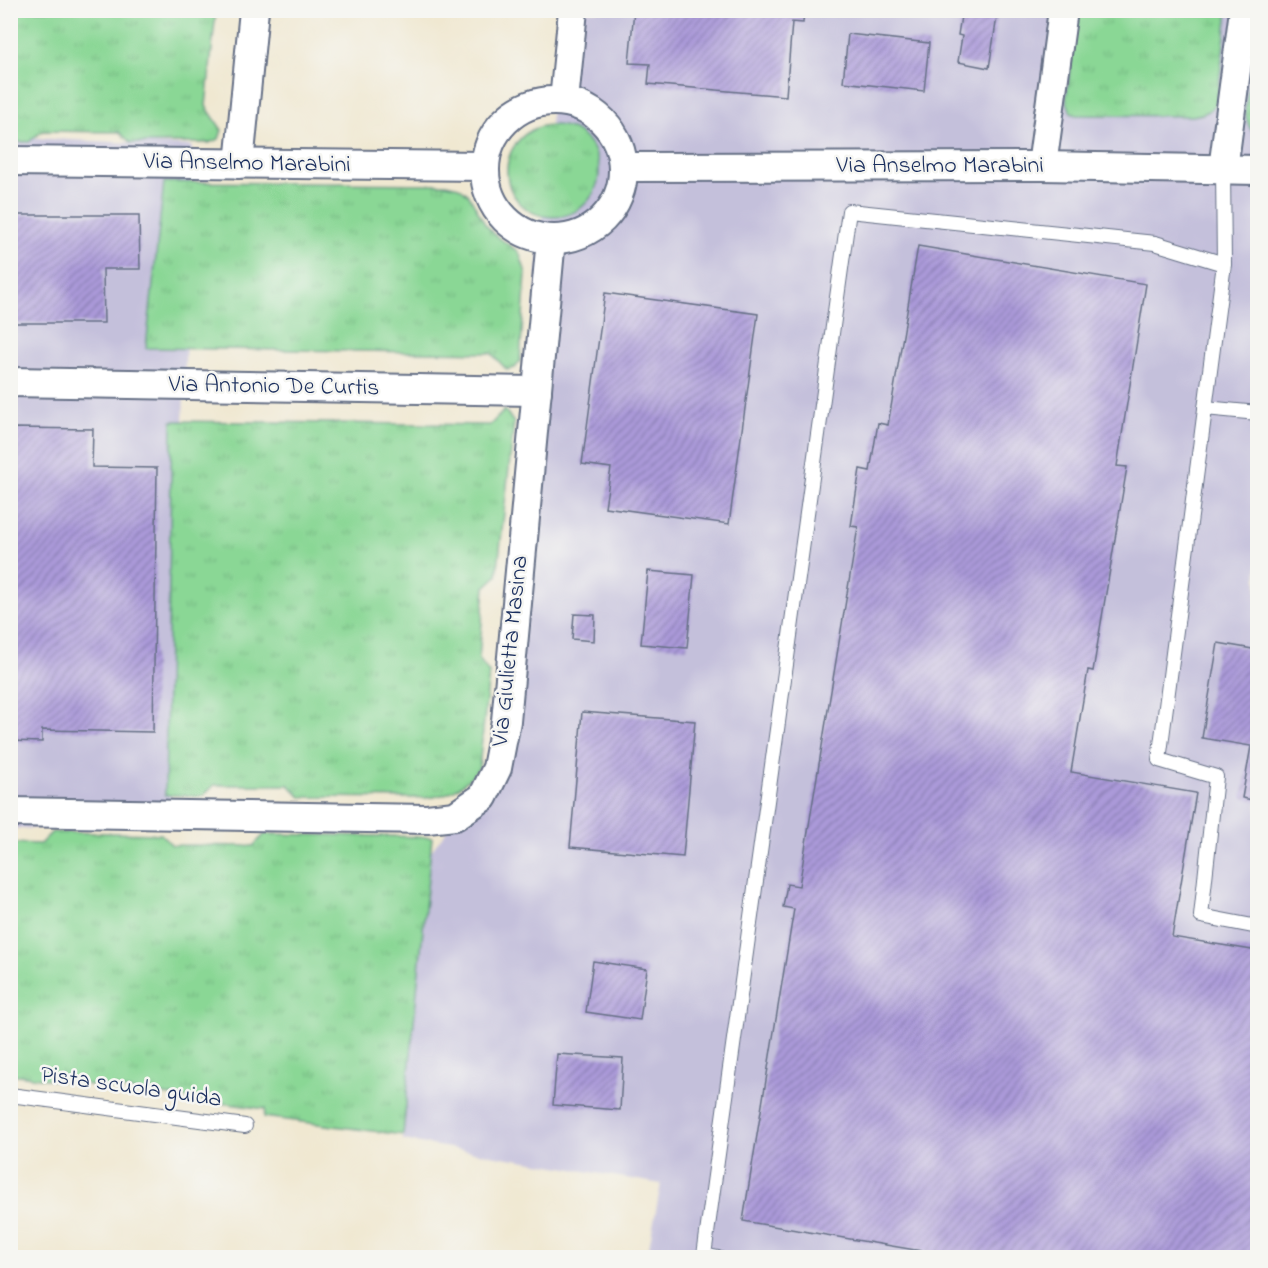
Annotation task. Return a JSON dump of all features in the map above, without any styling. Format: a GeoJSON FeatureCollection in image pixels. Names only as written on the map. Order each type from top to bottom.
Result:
{"type":"FeatureCollection","features":[{"type":"Feature","properties":{"kind":"street"},"geometry":{"type":"LineString","coordinates":[[239,164],[254,10]]}},
{"type":"Feature","properties":{"kind":"street"},"geometry":{"type":"LineString","coordinates":[[564,101],[573,10]]}},
{"type":"Feature","properties":{"kind":"street"},"geometry":{"type":"LineString","coordinates":[[1042,166],[1063,10]]}},
{"type":"Feature","properties":{"kind":"street"},"geometry":{"type":"LineString","coordinates":[[1223,169],[1244,10]]}},
{"type":"Feature","properties":{"kind":"street"},"geometry":{"type":"LineString","coordinates":[[542,101],[564,101],[584,107],[600,118],[616,140],[623,168],[621,187],[611,209],[595,226],[573,237],[551,239],[529,235],[506,220],[494,205],[486,185],[484,166],[490,141],[503,122],[522,108],[542,101]]}},
{"type":"Feature","properties":{"kind":"street","name":"Via Anselmo Marabini"},"geometry":{"type":"LineString","coordinates":[[10,161],[484,166]]}},
{"type":"Feature","properties":{"kind":"street","name":"Via Anselmo Marabini"},"geometry":{"type":"LineString","coordinates":[[623,168],[1042,166],[1257,170]]}},
{"type":"Feature","properties":{"kind":"street","name":"Via Giulietta Masina"},"geometry":{"type":"LineString","coordinates":[[10,812],[426,819],[456,816],[483,797],[497,768],[506,721],[551,239]]}},
{"type":"Feature","properties":{"kind":"street","name":"Via Antonio De Curtis"},"geometry":{"type":"LineString","coordinates":[[10,382],[537,391]]}},
{"type":"Feature","properties":{"kind":"lane"},"geometry":{"type":"LineString","coordinates":[[1223,169],[1224,264],[1159,760],[1216,777],[1201,916],[1257,927]]}},
{"type":"Feature","properties":{"kind":"lane"},"geometry":{"type":"LineString","coordinates":[[718,1257],[704,1256],[849,211],[1155,243],[1224,264]]}},
{"type":"Feature","properties":{"kind":"lane"},"geometry":{"type":"LineString","coordinates":[[1205,408],[1257,413]]}},
{"type":"Feature","properties":{"kind":"lane","name":"Pista scuola guida"},"geometry":{"type":"LineString","coordinates":[[10,1095],[245,1126]]}},
{"type":"Feature","properties":{"kind":"shaded area"},"geometry":{"type":"Polygon","coordinates":[[[560,11],[1257,11],[1257,1257],[647,1257],[661,1184],[403,1140],[426,858],[476,791],[504,701],[513,549],[560,11]]]}},
{"type":"Feature","properties":{"kind":"shaded area"},"geometry":{"type":"Polygon","coordinates":[[[11,137],[192,146],[170,825],[11,829],[11,137]]]}},
{"type":"Feature","properties":{"kind":"green space"},"geometry":{"type":"Polygon","coordinates":[[[11,10],[216,11],[206,106],[222,130],[219,139],[209,143],[131,143],[119,132],[42,131],[29,142],[11,142],[11,10]]]}},
{"type":"Feature","properties":{"kind":"green space"},"geometry":{"type":"Polygon","coordinates":[[[1078,11],[1228,11],[1217,100],[1213,107],[1204,113],[1192,116],[1076,115],[1071,113],[1066,99],[1078,11]]]}},
{"type":"Feature","properties":{"kind":"green space"},"geometry":{"type":"Polygon","coordinates":[[[1254,45],[1257,45],[1257,137],[1248,125],[1245,110],[1254,45]]]}},
{"type":"Feature","properties":{"kind":"green space"},"geometry":{"type":"Polygon","coordinates":[[[553,125],[570,129],[585,139],[595,154],[599,171],[595,188],[585,203],[570,213],[553,217],[536,213],[521,203],[511,188],[507,171],[511,154],[521,139],[536,129],[553,125]]]}},
{"type":"Feature","properties":{"kind":"green space"},"geometry":{"type":"Polygon","coordinates":[[[164,182],[446,184],[459,187],[469,195],[485,224],[495,235],[519,252],[526,273],[520,361],[515,368],[507,370],[491,353],[146,348],[164,182]]]}},
{"type":"Feature","properties":{"kind":"green space"},"geometry":{"type":"Polygon","coordinates":[[[505,410],[514,423],[497,576],[485,587],[479,659],[489,673],[479,768],[449,793],[425,798],[301,797],[289,785],[214,785],[203,796],[165,795],[172,421],[490,425],[505,410]]]}},
{"type":"Feature","properties":{"kind":"green space"},"geometry":{"type":"Polygon","coordinates":[[[52,832],[161,834],[172,845],[253,846],[265,834],[432,837],[403,1135],[264,1117],[265,1109],[11,1074],[11,843],[40,844],[52,832]]]}},
{"type":"Feature","properties":{"kind":"building"},"geometry":{"type":"Polygon","coordinates":[[[634,10],[804,10],[803,23],[792,22],[786,96],[648,84],[650,64],[629,63],[634,10]]]}},
{"type":"Feature","properties":{"kind":"building"},"geometry":{"type":"Polygon","coordinates":[[[962,10],[998,10],[989,68],[958,62],[962,36],[958,35],[962,10]]]}},
{"type":"Feature","properties":{"kind":"building"},"geometry":{"type":"Polygon","coordinates":[[[848,34],[929,43],[924,91],[843,82],[848,34]]]}},
{"type":"Feature","properties":{"kind":"building"},"geometry":{"type":"Polygon","coordinates":[[[10,215],[139,215],[140,269],[103,269],[104,323],[10,323],[10,215]]]}},
{"type":"Feature","properties":{"kind":"building"},"geometry":{"type":"Polygon","coordinates":[[[918,246],[1146,284],[1117,466],[1127,467],[1093,671],[1088,670],[1071,772],[1196,793],[1172,937],[1258,951],[1258,1258],[963,1258],[743,1221],[794,909],[783,907],[787,884],[799,886],[858,527],[851,526],[860,469],[870,471],[878,423],[888,425],[918,246]]]}},
{"type":"Feature","properties":{"kind":"building"},"geometry":{"type":"Polygon","coordinates":[[[605,293],[758,314],[729,524],[605,507],[611,468],[582,464],[605,293]]]}},
{"type":"Feature","properties":{"kind":"building"},"geometry":{"type":"Polygon","coordinates":[[[12,428],[93,429],[92,467],[157,468],[153,732],[42,730],[42,742],[10,741],[12,428]]]}},
{"type":"Feature","properties":{"kind":"building"},"geometry":{"type":"Polygon","coordinates":[[[648,571],[694,575],[687,648],[641,644],[648,571]]]}},
{"type":"Feature","properties":{"kind":"building"},"geometry":{"type":"Polygon","coordinates":[[[574,614],[595,615],[594,641],[572,639],[574,614]]]}},
{"type":"Feature","properties":{"kind":"building"},"geometry":{"type":"Polygon","coordinates":[[[1218,643],[1258,650],[1258,801],[1242,798],[1251,746],[1202,738],[1218,643]]]}},
{"type":"Feature","properties":{"kind":"building"},"geometry":{"type":"Polygon","coordinates":[[[582,712],[695,721],[683,857],[570,847],[582,712]]]}},
{"type":"Feature","properties":{"kind":"building"},"geometry":{"type":"Polygon","coordinates":[[[593,961],[647,969],[640,1020],[586,1012],[593,961]]]}},
{"type":"Feature","properties":{"kind":"building"},"geometry":{"type":"Polygon","coordinates":[[[557,1054],[623,1058],[620,1110],[553,1105],[557,1054]]]}}]}
